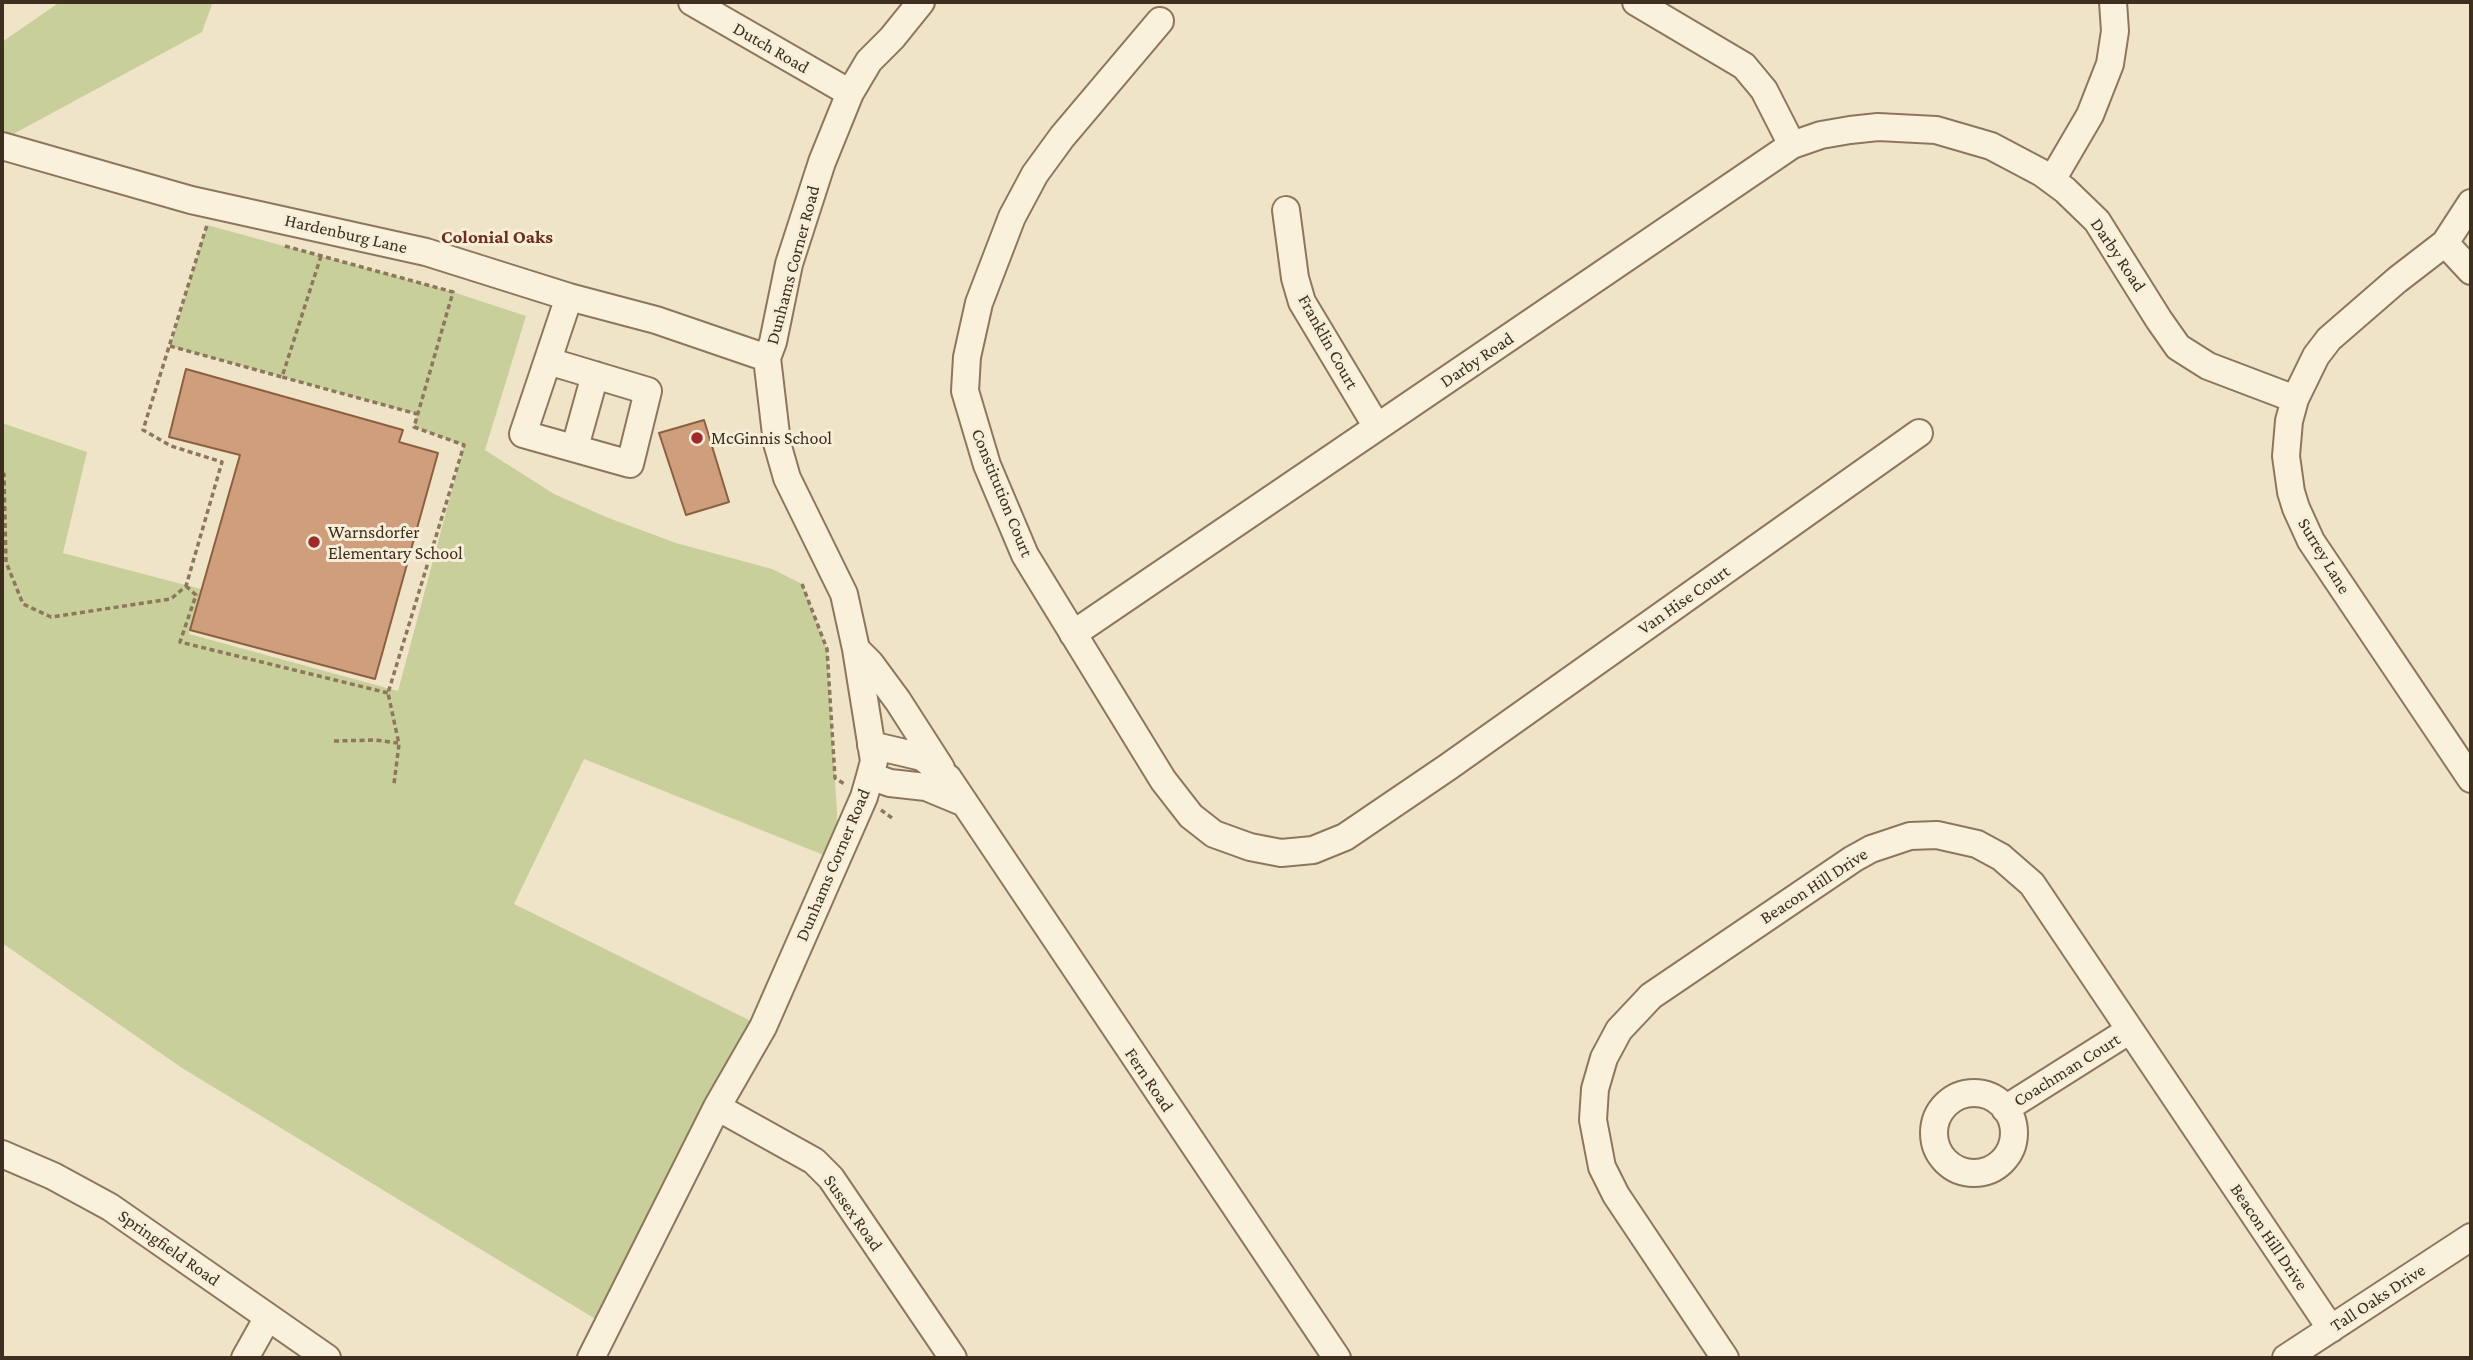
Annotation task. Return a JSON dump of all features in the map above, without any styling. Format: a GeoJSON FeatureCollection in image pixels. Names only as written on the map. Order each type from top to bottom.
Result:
{"type":"FeatureCollection","features":[{"type":"Feature","properties":{"kind":"street","name":"Dutch Road"},"geometry":{"type":"LineString","coordinates":[[692,2],[850,93]]}},
{"type":"Feature","properties":{"kind":"street","name":"Dunhams Corner Road"},"geometry":{"type":"LineString","coordinates":[[591,1358],[717,1107],[763,1027],[864,797],[874,761],[844,594],[787,478],[777,443],[767,358],[773,342],[789,264],[822,162],[850,93],[869,61],[892,38],[920,2]]}},
{"type":"Feature","properties":{"kind":"street"},"geometry":{"type":"LineString","coordinates":[[1636,2],[1744,66],[1764,90],[1792,145]]}},
{"type":"Feature","properties":{"kind":"street"},"geometry":{"type":"LineString","coordinates":[[2052,180],[2090,115],[2110,64],[2116,31],[2113,2]]}},
{"type":"Feature","properties":{"kind":"street","name":"Constitution Court"},"geometry":{"type":"LineString","coordinates":[[1073,634],[1025,555],[987,466],[965,391],[967,357],[979,303],[1012,217],[1035,174],[1062,137],[1160,21]]}},
{"type":"Feature","properties":{"kind":"street","name":"Darby Road"},"geometry":{"type":"LineString","coordinates":[[1073,634],[1792,145],[1821,135],[1859,129],[1907,127],[1936,130],[1991,146],[2017,158],[2065,190],[2097,221],[2178,347],[2208,366],[2295,399]]}},
{"type":"Feature","properties":{"kind":"street","name":"Hardenburg Lane"},"geometry":{"type":"LineString","coordinates":[[2,146],[191,200],[426,252],[569,297],[656,320],[767,358]]}},
{"type":"Feature","properties":{"kind":"street","name":"Surrey Lane"},"geometry":{"type":"LineString","coordinates":[[2471,203],[2445,243],[2329,339],[2307,371],[2295,399],[2289,421],[2286,456],[2291,492],[2303,525],[2471,779]]}},
{"type":"Feature","properties":{"kind":"street","name":"Franklin Court"},"geometry":{"type":"LineString","coordinates":[[1286,210],[1295,278],[1303,302],[1377,427]]}},
{"type":"Feature","properties":{"kind":"street"},"geometry":{"type":"LineString","coordinates":[[2445,243],[2471,271]]}},
{"type":"Feature","properties":{"kind":"street"},"geometry":{"type":"LineString","coordinates":[[548,361],[648,391],[630,464],[523,434],[569,297]]}},
{"type":"Feature","properties":{"kind":"street"},"geometry":{"type":"LineString","coordinates":[[575,447],[595,375]]}},
{"type":"Feature","properties":{"kind":"street","name":"Van Hise Court"},"geometry":{"type":"LineString","coordinates":[[1073,634],[1163,780],[1191,816],[1214,834],[1250,847],[1281,853],[1313,850],[1345,837],[1448,767],[1919,433]]}},
{"type":"Feature","properties":{"kind":"street"},"geometry":{"type":"LineString","coordinates":[[856,649],[898,701],[948,778]]}},
{"type":"Feature","properties":{"kind":"street","name":"Fern Road"},"geometry":{"type":"LineString","coordinates":[[871,744],[922,757],[948,778],[962,803],[1337,1358]]}},
{"type":"Feature","properties":{"kind":"street"},"geometry":{"type":"LineString","coordinates":[[870,776],[890,783],[926,787],[962,803]]}},
{"type":"Feature","properties":{"kind":"street","name":"Beacon Hill Drive"},"geometry":{"type":"LineString","coordinates":[[1725,1358],[1608,1181],[1597,1152],[1594,1128],[1593,1104],[1601,1066],[1619,1030],[1651,996],[1871,849],[1896,839],[1937,835],[1977,844],[2001,856],[2022,874],[2039,895],[2331,1329]]}},
{"type":"Feature","properties":{"kind":"street","name":"Coachman Court"},"geometry":{"type":"LineString","coordinates":[[2005,1109],[2130,1030]]}},
{"type":"Feature","properties":{"kind":"street","name":"Sussex Road"},"geometry":{"type":"LineString","coordinates":[[717,1107],[814,1161],[831,1178],[953,1358]]}},
{"type":"Feature","properties":{"kind":"street","name":"Springfield Road"},"geometry":{"type":"LineString","coordinates":[[2,1154],[53,1176],[110,1207],[327,1358]]}},
{"type":"Feature","properties":{"kind":"street","name":"Tall Oaks Drive"},"geometry":{"type":"LineString","coordinates":[[2286,1358],[2471,1237]]}},
{"type":"Feature","properties":{"kind":"street"},"geometry":{"type":"LineString","coordinates":[[245,1358],[268,1317]]}},
{"type":"Feature","properties":{"kind":"path"},"geometry":{"type":"LineString","coordinates":[[2,474],[6,562],[23,604],[51,617],[171,599],[186,586],[222,461],[171,446],[143,430],[207,225]]}},
{"type":"Feature","properties":{"kind":"path"},"geometry":{"type":"LineString","coordinates":[[283,246],[453,292],[414,427],[464,445],[388,693],[399,744],[394,784]]}},
{"type":"Feature","properties":{"kind":"path"},"geometry":{"type":"LineString","coordinates":[[282,377],[321,256]]}},
{"type":"Feature","properties":{"kind":"path"},"geometry":{"type":"LineString","coordinates":[[170,346],[417,414]]}},
{"type":"Feature","properties":{"kind":"path"},"geometry":{"type":"LineString","coordinates":[[802,584],[827,649],[835,778]]}},
{"type":"Feature","properties":{"kind":"path"},"geometry":{"type":"LineString","coordinates":[[186,586],[196,595],[180,642],[388,693]]}},
{"type":"Feature","properties":{"kind":"path"},"geometry":{"type":"LineString","coordinates":[[334,741],[375,740],[399,744]]}},
{"type":"Feature","properties":{"kind":"green space"},"geometry":{"type":"Polygon","coordinates":[[[60,2],[213,2],[202,32],[6,138],[2,150],[2,42],[60,2]]]}},
{"type":"Feature","properties":{"kind":"green space"},"geometry":{"type":"Polygon","coordinates":[[[207,225],[453,292],[526,316],[485,450],[554,494],[606,517],[676,543],[772,569],[802,584],[827,649],[837,813],[836,860],[584,759],[514,904],[763,1027],[607,1326],[182,1068],[2,943],[2,423],[87,452],[63,553],[201,589],[189,634],[398,691],[464,445],[414,427],[417,414],[170,346],[207,225]]]}},
{"type":"Feature","properties":{"kind":"building","name":"Warnsdorfer Elementary School"},"geometry":{"type":"Polygon","coordinates":[[[186,369],[403,430],[399,442],[438,453],[375,679],[190,630],[240,455],[169,437],[186,369]]]}},
{"type":"Feature","properties":{"kind":"building"},"geometry":{"type":"Polygon","coordinates":[[[704,420],[729,502],[686,515],[659,433],[704,420]]]}},
{"type":"Feature","properties":{"kind":"place","name":"McGinnis School"},"geometry":{"type":"Point","coordinates":[697,438]}},
{"type":"Feature","properties":{"kind":"place","name":"Warnsdorfer Elementary School"},"geometry":{"type":"Point","coordinates":[314,542]}},
{"type":"Feature","properties":{"kind":"district","name":"Colonial Oaks"},"geometry":{"type":"Point","coordinates":[497,237]}}]}
